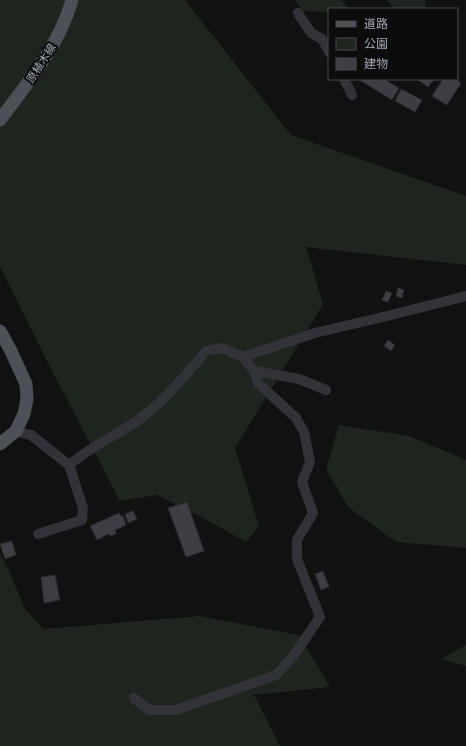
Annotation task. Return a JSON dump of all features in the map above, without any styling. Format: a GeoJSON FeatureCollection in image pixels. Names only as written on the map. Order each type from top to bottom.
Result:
{"type":"FeatureCollection","features":[{"type":"Feature","properties":{"kind":"main road","name":"原植木線"},"geometry":{"type":"LineString","coordinates":[[0,120],[44,62],[62,29],[72,0]]}},
{"type":"Feature","properties":{"kind":"main road"},"geometry":{"type":"LineString","coordinates":[[0,331],[26,384],[27,399],[24,414],[16,431],[0,444]]}},
{"type":"Feature","properties":{"kind":"street"},"geometry":{"type":"LineString","coordinates":[[298,14],[311,33],[322,39],[328,50]]}},
{"type":"Feature","properties":{"kind":"street"},"geometry":{"type":"LineString","coordinates":[[344,80],[352,95]]}},
{"type":"Feature","properties":{"kind":"street"},"geometry":{"type":"LineString","coordinates":[[243,357],[315,333],[466,296]]}},
{"type":"Feature","properties":{"kind":"street"},"geometry":{"type":"LineString","coordinates":[[69,465],[80,455],[128,427],[145,415],[169,394],[206,350],[221,348],[243,357],[254,371],[258,383],[296,418],[304,432],[310,462],[302,482],[312,514],[298,540],[297,559],[320,617],[294,654],[276,675],[176,710],[149,710],[134,698]]}},
{"type":"Feature","properties":{"kind":"street"},"geometry":{"type":"LineString","coordinates":[[254,371],[299,379],[326,390]]}},
{"type":"Feature","properties":{"kind":"street"},"geometry":{"type":"LineString","coordinates":[[16,431],[31,435],[69,465],[83,508],[82,520],[38,534]]}},
{"type":"Feature","properties":{"kind":"green space"},"geometry":{"type":"Polygon","coordinates":[[[0,0],[185,0],[291,135],[466,196],[466,265],[306,247],[323,304],[235,448],[259,526],[246,542],[157,495],[120,501],[47,361],[0,266],[0,0]]]}},
{"type":"Feature","properties":{"kind":"green space"},"geometry":{"type":"Polygon","coordinates":[[[295,0],[342,0],[347,8],[328,8],[328,12],[303,11],[295,0]]]}},
{"type":"Feature","properties":{"kind":"green space"},"geometry":{"type":"Polygon","coordinates":[[[387,0],[424,0],[426,3],[426,8],[393,8],[387,0]]]}},
{"type":"Feature","properties":{"kind":"green space"},"geometry":{"type":"Polygon","coordinates":[[[339,425],[409,436],[466,460],[466,548],[396,542],[348,507],[326,469],[339,425]]]}},
{"type":"Feature","properties":{"kind":"green space"},"geometry":{"type":"Polygon","coordinates":[[[0,553],[25,609],[43,629],[199,616],[299,635],[330,687],[254,695],[280,746],[0,746],[0,553]]]}},
{"type":"Feature","properties":{"kind":"green space"},"geometry":{"type":"Polygon","coordinates":[[[466,645],[466,666],[441,659],[466,645]]]}},
{"type":"Feature","properties":{"kind":"building"},"geometry":{"type":"Polygon","coordinates":[[[360,80],[386,80],[399,88],[392,100],[360,80]]]}},
{"type":"Feature","properties":{"kind":"building"},"geometry":{"type":"Polygon","coordinates":[[[418,80],[433,80],[428,87],[418,80]]]}},
{"type":"Feature","properties":{"kind":"building"},"geometry":{"type":"Polygon","coordinates":[[[442,80],[456,80],[461,83],[447,105],[432,96],[442,80]]]}},
{"type":"Feature","properties":{"kind":"building"},"geometry":{"type":"Polygon","coordinates":[[[401,89],[422,100],[415,112],[395,101],[401,89]]]}},
{"type":"Feature","properties":{"kind":"building"},"geometry":{"type":"Polygon","coordinates":[[[398,288],[404,290],[402,298],[396,296],[398,288]]]}},
{"type":"Feature","properties":{"kind":"building"},"geometry":{"type":"Polygon","coordinates":[[[386,291],[392,293],[388,302],[382,300],[386,291]]]}},
{"type":"Feature","properties":{"kind":"building"},"geometry":{"type":"Polygon","coordinates":[[[388,340],[395,345],[391,351],[384,346],[388,340]]]}},
{"type":"Feature","properties":{"kind":"building"},"geometry":{"type":"Polygon","coordinates":[[[187,502],[204,551],[186,557],[168,508],[187,502]]]}},
{"type":"Feature","properties":{"kind":"building"},"geometry":{"type":"Polygon","coordinates":[[[133,511],[137,519],[128,523],[125,514],[133,511]]]}},
{"type":"Feature","properties":{"kind":"building"},"geometry":{"type":"Polygon","coordinates":[[[119,513],[123,516],[126,525],[115,530],[116,534],[111,536],[108,534],[97,540],[90,526],[119,513]]]}},
{"type":"Feature","properties":{"kind":"building"},"geometry":{"type":"Polygon","coordinates":[[[12,541],[16,555],[5,559],[0,544],[12,541]]]}},
{"type":"Feature","properties":{"kind":"building"},"geometry":{"type":"Polygon","coordinates":[[[323,571],[329,587],[321,590],[315,574],[323,571]]]}},
{"type":"Feature","properties":{"kind":"building"},"geometry":{"type":"Polygon","coordinates":[[[55,575],[60,600],[44,603],[41,577],[55,575]]]}}]}
